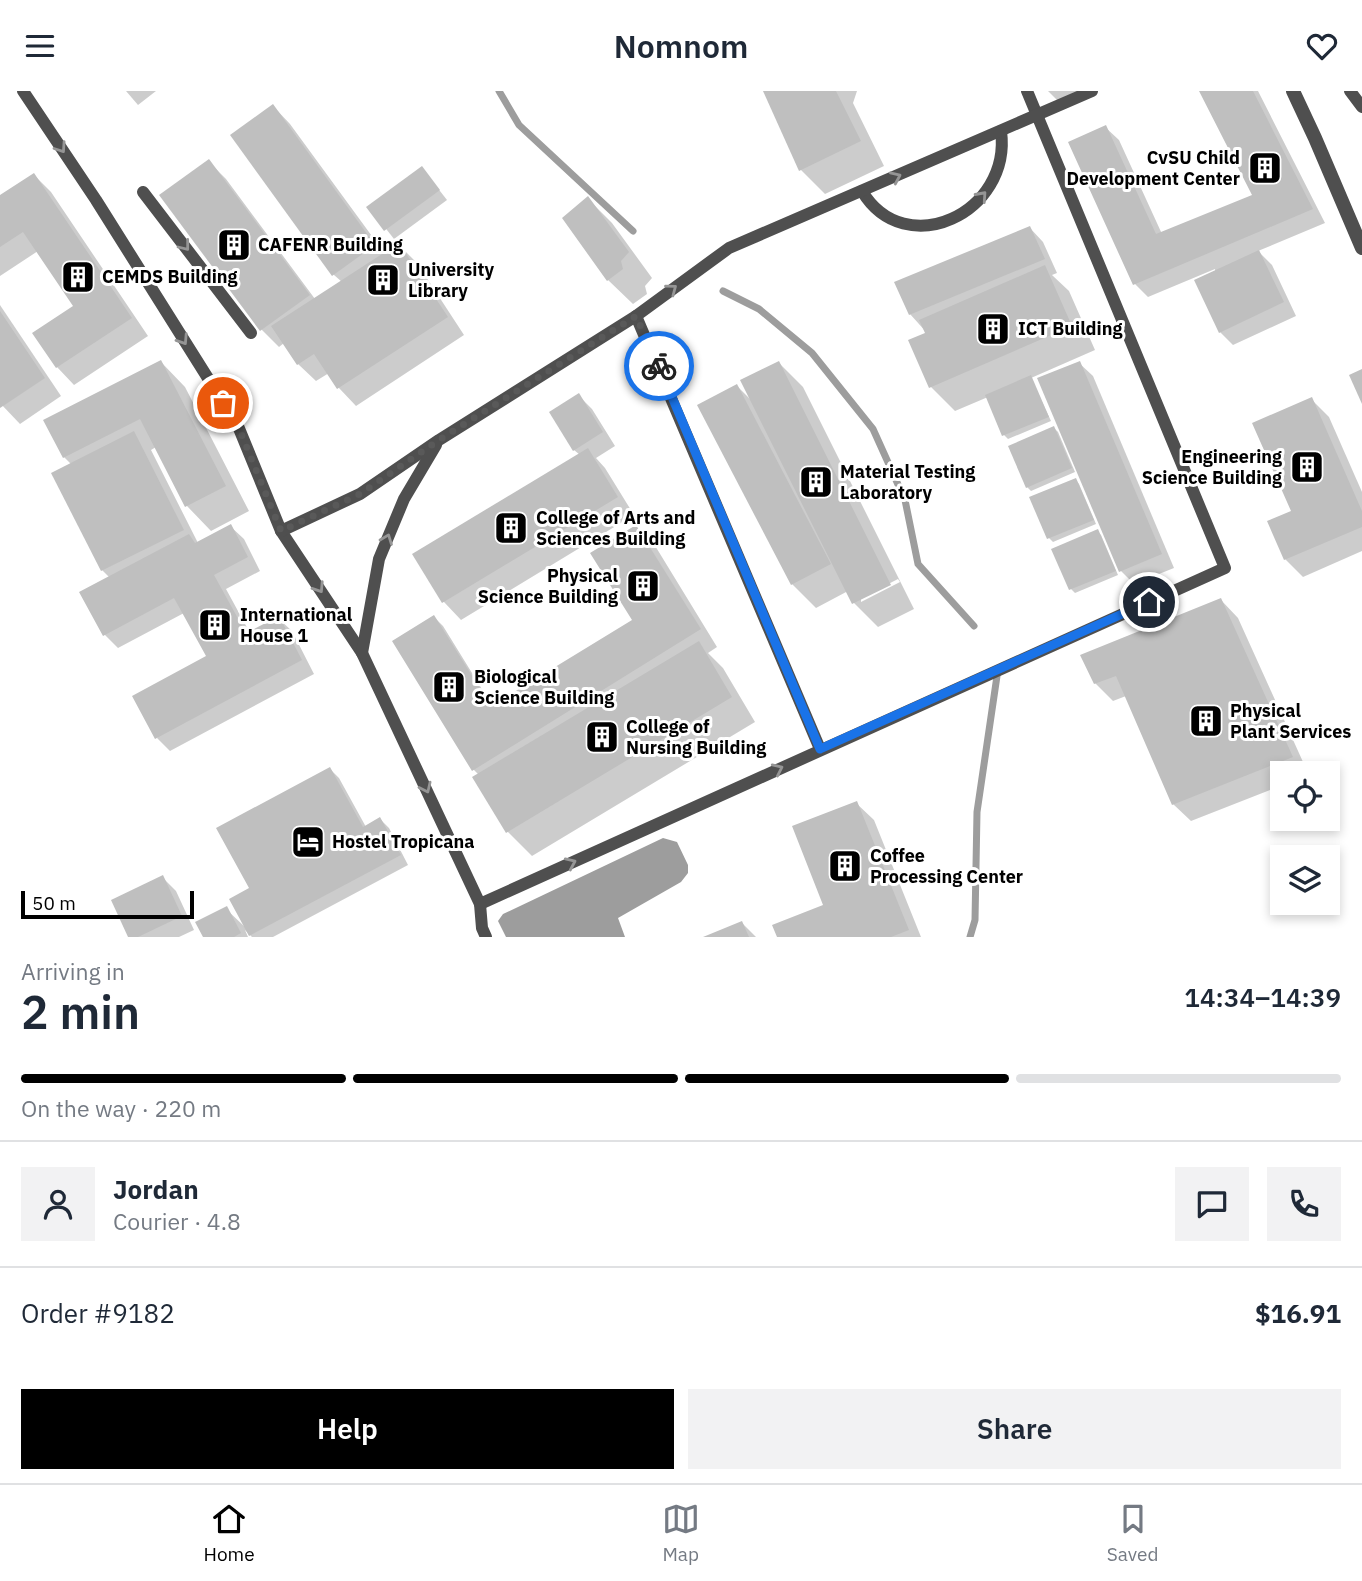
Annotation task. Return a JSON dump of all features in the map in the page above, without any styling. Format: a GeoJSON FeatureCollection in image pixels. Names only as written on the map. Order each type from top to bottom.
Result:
{"type":"FeatureCollection","features":[{"type":"Feature","properties":{"kind":"street"},"geometry":{"type":"LineString","coordinates":[[1293,91],[1362,248]]}},
{"type":"Feature","properties":{"kind":"lane"},"geometry":{"type":"LineString","coordinates":[[23,91],[96,199],[238,426],[281,531],[362,653],[480,904],[482,928],[486,937]]}},
{"type":"Feature","properties":{"kind":"lane"},"geometry":{"type":"LineString","coordinates":[[480,904],[1225,568],[1027,91]]}},
{"type":"Feature","properties":{"kind":"lane"},"geometry":{"type":"LineString","coordinates":[[281,531],[360,494],[439,440],[636,316],[729,248],[1092,91]]}},
{"type":"Feature","properties":{"kind":"lane"},"geometry":{"type":"LineString","coordinates":[[1350,91],[1362,107]]}},
{"type":"Feature","properties":{"kind":"lane"},"geometry":{"type":"LineString","coordinates":[[862,191],[870,205],[884,216],[898,221],[929,224],[959,216],[972,208],[991,186],[1002,159],[1001,131]]}},
{"type":"Feature","properties":{"kind":"lane"},"geometry":{"type":"LineString","coordinates":[[143,193],[251,333]]}},
{"type":"Feature","properties":{"kind":"lane"},"geometry":{"type":"LineString","coordinates":[[636,316],[820,749]]}},
{"type":"Feature","properties":{"kind":"lane"},"geometry":{"type":"LineString","coordinates":[[362,653],[379,559],[404,499],[439,440]]}},
{"type":"Feature","properties":{"kind":"shaded area"},"geometry":{"type":"Polygon","coordinates":[[[663,838],[677,842],[688,865],[688,873],[681,882],[618,918],[625,937],[506,937],[498,921],[503,914],[663,838]]]}},
{"type":"Feature","properties":{"kind":"building"},"geometry":{"type":"Polygon","coordinates":[[[763,91],[836,91],[861,141],[799,171],[763,91]]]}},
{"type":"Feature","properties":{"kind":"building","name":"CvSU Child Development Center"},"geometry":{"type":"Polygon","coordinates":[[[1199,91],[1253,91],[1313,209],[1133,285],[1068,142],[1106,125],[1156,234],[1252,195],[1199,91]]]}},
{"type":"Feature","properties":{"kind":"building"},"geometry":{"type":"Polygon","coordinates":[[[273,104],[375,245],[332,276],[230,135],[273,104]]]}},
{"type":"Feature","properties":{"kind":"building","name":"CAFENR Building"},"geometry":{"type":"Polygon","coordinates":[[[209,159],[310,295],[260,331],[159,195],[209,159]]]}},
{"type":"Feature","properties":{"kind":"building"},"geometry":{"type":"Polygon","coordinates":[[[422,166],[440,190],[384,231],[366,207],[422,166]]]}},
{"type":"Feature","properties":{"kind":"building","name":"CEMDS Building"},"geometry":{"type":"Polygon","coordinates":[[[34,173],[132,318],[56,368],[32,333],[73,306],[23,232],[0,247],[0,195],[34,173]]]}},
{"type":"Feature","properties":{"kind":"building"},"geometry":{"type":"Polygon","coordinates":[[[588,196],[629,252],[621,261],[623,269],[607,281],[562,218],[588,196]]]}},
{"type":"Feature","properties":{"kind":"building"},"geometry":{"type":"Polygon","coordinates":[[[1030,226],[1045,259],[909,315],[894,282],[1030,226]]]}},
{"type":"Feature","properties":{"kind":"building","name":"University Library"},"geometry":{"type":"Polygon","coordinates":[[[399,243],[448,317],[337,389],[314,354],[297,365],[271,326],[399,243]]]}},
{"type":"Feature","properties":{"kind":"building"},"geometry":{"type":"Polygon","coordinates":[[[1259,250],[1284,302],[1219,333],[1194,280],[1259,250]]]}},
{"type":"Feature","properties":{"kind":"building","name":"ICT Building"},"geometry":{"type":"Polygon","coordinates":[[[1045,265],[1072,326],[929,388],[908,340],[925,333],[919,320],[1045,265]]]}},
{"type":"Feature","properties":{"kind":"building"},"geometry":{"type":"Polygon","coordinates":[[[0,311],[45,378],[0,408],[0,311]]]}},
{"type":"Feature","properties":{"kind":"building"},"geometry":{"type":"Polygon","coordinates":[[[161,360],[226,486],[185,507],[140,419],[63,458],[43,420],[161,360]]]}},
{"type":"Feature","properties":{"kind":"building","name":"Material Testing Laboratory"},"geometry":{"type":"Polygon","coordinates":[[[779,361],[891,585],[852,604],[740,380],[779,361]]]}},
{"type":"Feature","properties":{"kind":"building"},"geometry":{"type":"Polygon","coordinates":[[[1080,361],[1162,554],[1119,572],[1037,378],[1080,361]]]}},
{"type":"Feature","properties":{"kind":"building"},"geometry":{"type":"Polygon","coordinates":[[[1362,369],[1362,404],[1349,375],[1362,369]]]}},
{"type":"Feature","properties":{"kind":"building"},"geometry":{"type":"Polygon","coordinates":[[[1031,375],[1049,417],[1002,436],[985,395],[1031,375]]]}},
{"type":"Feature","properties":{"kind":"building"},"geometry":{"type":"Polygon","coordinates":[[[737,384],[831,564],[791,585],[697,405],[737,384]]]}},
{"type":"Feature","properties":{"kind":"building"},"geometry":{"type":"Polygon","coordinates":[[[579,393],[603,432],[573,451],[549,412],[579,393]]]}},
{"type":"Feature","properties":{"kind":"building","name":"Engineering Science Building"},"geometry":{"type":"Polygon","coordinates":[[[1312,397],[1362,511],[1362,527],[1284,560],[1267,521],[1291,511],[1252,423],[1312,397]]]}},
{"type":"Feature","properties":{"kind":"building"},"geometry":{"type":"Polygon","coordinates":[[[1054,426],[1072,468],[1026,488],[1008,446],[1054,426]]]}},
{"type":"Feature","properties":{"kind":"building"},"geometry":{"type":"Polygon","coordinates":[[[134,431],[184,530],[101,571],[51,473],[134,431]]]}},
{"type":"Feature","properties":{"kind":"building","name":"College of Arts and Sciences Building"},"geometry":{"type":"Polygon","coordinates":[[[588,448],[618,497],[442,603],[412,554],[588,448]]]}},
{"type":"Feature","properties":{"kind":"building"},"geometry":{"type":"Polygon","coordinates":[[[1076,478],[1094,520],[1047,539],[1029,497],[1076,478]]]}},
{"type":"Feature","properties":{"kind":"building","name":"International House 1"},"geometry":{"type":"Polygon","coordinates":[[[231,524],[248,557],[214,575],[246,633],[279,616],[302,660],[155,739],[132,696],[206,656],[174,598],[103,636],[79,592],[189,534],[195,543],[231,524]]]}},
{"type":"Feature","properties":{"kind":"building"},"geometry":{"type":"Polygon","coordinates":[[[636,525],[701,629],[472,771],[392,641],[434,615],[491,706],[632,620],[590,553],[636,525]]]}},
{"type":"Feature","properties":{"kind":"building"},"geometry":{"type":"Polygon","coordinates":[[[1098,529],[1116,571],[1069,590],[1051,549],[1098,529]]]}},
{"type":"Feature","properties":{"kind":"building","name":"Physical Plant Services"},"geometry":{"type":"Polygon","coordinates":[[[1221,598],[1293,757],[1283,761],[1270,761],[1270,766],[1172,805],[1116,676],[1094,684],[1080,655],[1221,598]]]}},
{"type":"Feature","properties":{"kind":"building","name":"College of Nursing Building"},"geometry":{"type":"Polygon","coordinates":[[[699,641],[732,697],[506,833],[472,777],[699,641]]]}},
{"type":"Feature","properties":{"kind":"building","name":"Hostel Tropicana"},"geometry":{"type":"Polygon","coordinates":[[[330,767],[363,827],[380,817],[401,855],[249,936],[229,899],[249,888],[216,828],[330,767]]]}},
{"type":"Feature","properties":{"kind":"building","name":"Coffee Processing Center"},"geometry":{"type":"Polygon","coordinates":[[[857,801],[909,930],[891,937],[777,937],[772,925],[823,905],[792,826],[857,801]]]}},
{"type":"Feature","properties":{"kind":"building"},"geometry":{"type":"Polygon","coordinates":[[[163,875],[182,916],[138,937],[128,937],[111,900],[163,875]]]}},
{"type":"Feature","properties":{"kind":"building"},"geometry":{"type":"Polygon","coordinates":[[[227,906],[241,933],[234,937],[203,937],[195,922],[227,906]]]}},
{"type":"Feature","properties":{"kind":"building"},"geometry":{"type":"Polygon","coordinates":[[[742,921],[749,937],[703,937],[742,921]]]}},
{"type":"Feature","properties":{"kind":"waterway"},"geometry":{"type":"LineString","coordinates":[[499,91],[519,125],[633,231]]}},
{"type":"Feature","properties":{"kind":"waterway"},"geometry":{"type":"LineString","coordinates":[[723,291],[759,309],[812,353],[873,429],[905,500],[918,564],[974,626]]}},
{"type":"Feature","properties":{"kind":"waterway"},"geometry":{"type":"LineString","coordinates":[[970,937],[975,920],[977,812],[997,676]]}},
{"type":"Feature","properties":{"kind":"way so far"},"geometry":{"type":"LineString","coordinates":[[223,403],[238,426],[281,531],[360,494],[439,440],[636,316],[659,366]]}},
{"type":"Feature","properties":{"kind":"place","name":"CvSU Child Development Center"},"geometry":{"type":"Point","coordinates":[1265,168]}},
{"type":"Feature","properties":{"kind":"place","name":"CAFENR Building"},"geometry":{"type":"Point","coordinates":[234,245]}},
{"type":"Feature","properties":{"kind":"place","name":"CEMDS Building"},"geometry":{"type":"Point","coordinates":[78,277]}},
{"type":"Feature","properties":{"kind":"place","name":"University Library"},"geometry":{"type":"Point","coordinates":[383,280]}},
{"type":"Feature","properties":{"kind":"place","name":"ICT Building"},"geometry":{"type":"Point","coordinates":[993,329]}},
{"type":"Feature","properties":{"kind":"place","name":"Engineering Science Building"},"geometry":{"type":"Point","coordinates":[1307,467]}},
{"type":"Feature","properties":{"kind":"place","name":"Material Testing Laboratory"},"geometry":{"type":"Point","coordinates":[816,482]}},
{"type":"Feature","properties":{"kind":"place","name":"College of Arts and Sciences Building"},"geometry":{"type":"Point","coordinates":[511,528]}},
{"type":"Feature","properties":{"kind":"place","name":"Physical Science Building"},"geometry":{"type":"Point","coordinates":[643,586]}},
{"type":"Feature","properties":{"kind":"place","name":"International House 1"},"geometry":{"type":"Point","coordinates":[215,625]}},
{"type":"Feature","properties":{"kind":"place","name":"Biological Science Building"},"geometry":{"type":"Point","coordinates":[449,687]}},
{"type":"Feature","properties":{"kind":"place","name":"Physical Plant Services"},"geometry":{"type":"Point","coordinates":[1206,721]}},
{"type":"Feature","properties":{"kind":"place","name":"College of Nursing Building"},"geometry":{"type":"Point","coordinates":[602,737]}},
{"type":"Feature","properties":{"kind":"place","name":"Hostel Tropicana"},"geometry":{"type":"Point","coordinates":[308,842]}},
{"type":"Feature","properties":{"kind":"place","name":"Coffee Processing Center"},"geometry":{"type":"Point","coordinates":[845,866]}},
{"type":"Feature","properties":{"kind":"route"},"geometry":{"type":"LineString","coordinates":[[659,366],[820,749],[1149,602]]}}]}
